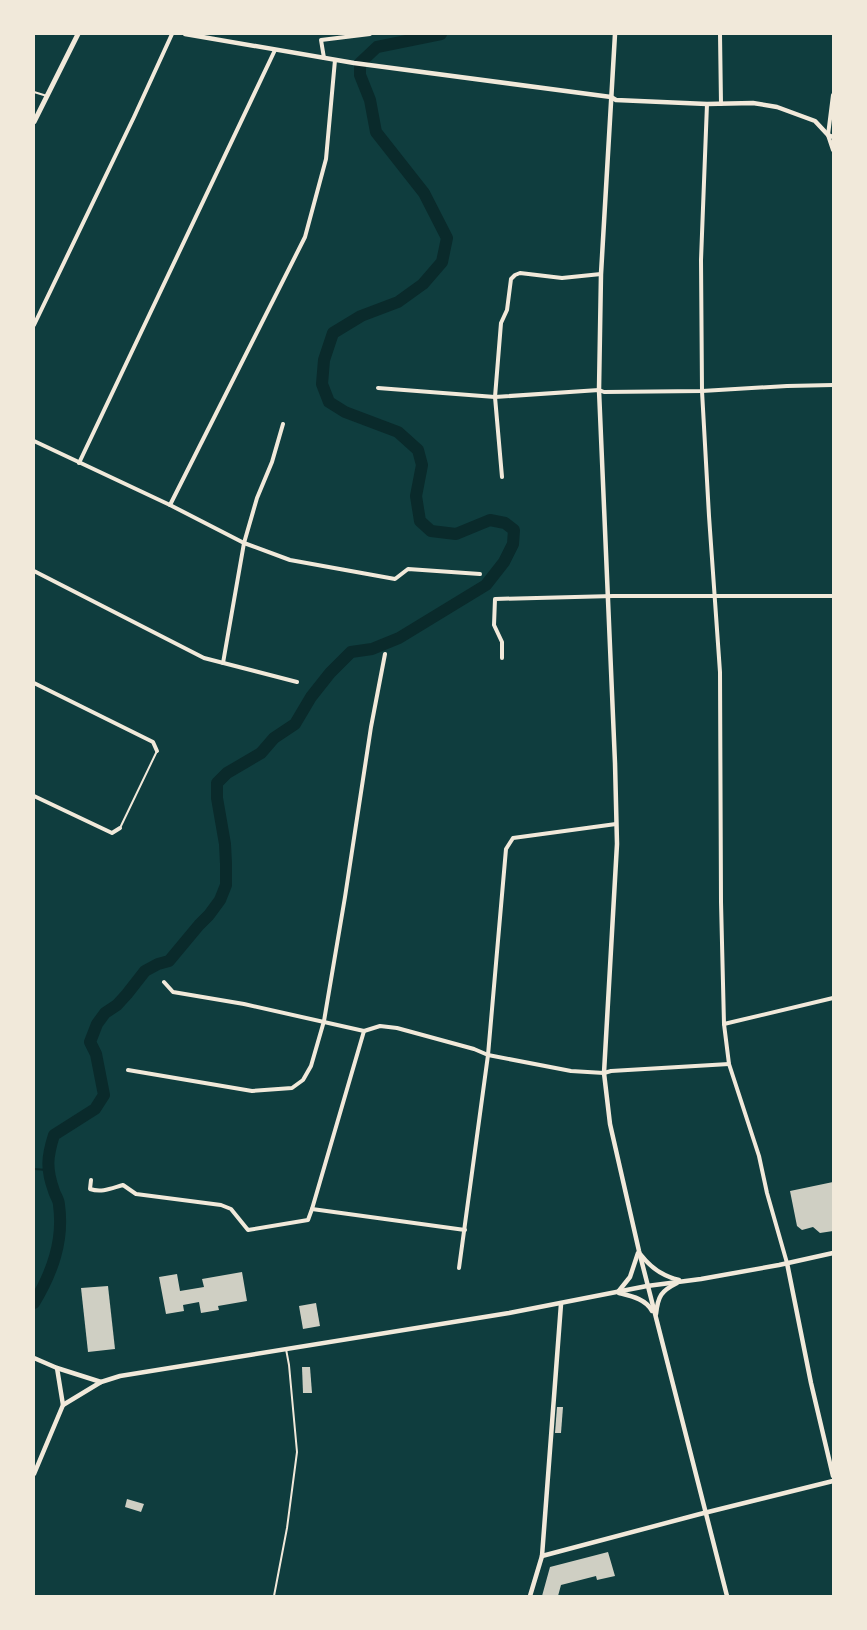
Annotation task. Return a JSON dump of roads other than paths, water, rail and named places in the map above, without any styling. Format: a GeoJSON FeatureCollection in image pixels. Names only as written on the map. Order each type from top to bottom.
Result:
{"type":"FeatureCollection","features":[{"type":"Feature","properties":{"kind":"main road"},"geometry":{"type":"LineString","coordinates":[[34,122],[78,34]]}},
{"type":"Feature","properties":{"kind":"street"},"geometry":{"type":"LineString","coordinates":[[34,325],[172,34]]}},
{"type":"Feature","properties":{"kind":"street"},"geometry":{"type":"LineString","coordinates":[[185,34],[354,63],[611,96],[616,100],[706,104],[753,103],[777,107],[815,121],[831,136]]}},
{"type":"Feature","properties":{"kind":"street"},"geometry":{"type":"LineString","coordinates":[[321,34],[324,58]]}},
{"type":"Feature","properties":{"kind":"street"},"geometry":{"type":"LineString","coordinates":[[321,40],[370,34]]}},
{"type":"Feature","properties":{"kind":"street"},"geometry":{"type":"LineString","coordinates":[[615,34],[601,274],[599,390],[617,844],[604,1073],[610,1124],[647,1286],[726,1596]]}},
{"type":"Feature","properties":{"kind":"street"},"geometry":{"type":"LineString","coordinates":[[720,34],[721,104]]}},
{"type":"Feature","properties":{"kind":"street"},"geometry":{"type":"LineString","coordinates":[[79,463],[275,50]]}},
{"type":"Feature","properties":{"kind":"street"},"geometry":{"type":"LineString","coordinates":[[170,505],[305,237],[326,159],[335,60]]}},
{"type":"Feature","properties":{"kind":"street"},"geometry":{"type":"LineString","coordinates":[[833,95],[831,136],[833,150]]}},
{"type":"Feature","properties":{"kind":"street"},"geometry":{"type":"LineString","coordinates":[[706,104],[701,260],[702,390],[720,672],[724,1024],[729,1064],[759,1156],[767,1193],[787,1263],[810,1382],[833,1476]]}},
{"type":"Feature","properties":{"kind":"street"},"geometry":{"type":"LineString","coordinates":[[502,477],[495,397],[501,323],[507,310],[511,279],[514,275],[520,273],[562,278],[601,274]]}},
{"type":"Feature","properties":{"kind":"street"},"geometry":{"type":"LineString","coordinates":[[378,388],[495,397],[599,390],[604,392],[702,390],[833,385]]}},
{"type":"Feature","properties":{"kind":"street"},"geometry":{"type":"LineString","coordinates":[[223,663],[244,543],[257,498],[272,462],[283,424]]}},
{"type":"Feature","properties":{"kind":"street"},"geometry":{"type":"LineString","coordinates":[[34,441],[170,505],[244,543],[290,560],[396,579],[408,569],[480,574]]}},
{"type":"Feature","properties":{"kind":"street"},"geometry":{"type":"LineString","coordinates":[[34,571],[204,658],[297,682]]}},
{"type":"Feature","properties":{"kind":"street"},"geometry":{"type":"LineString","coordinates":[[502,658],[502,642],[494,625],[495,599],[607,596],[833,596]]}},
{"type":"Feature","properties":{"kind":"street"},"geometry":{"type":"LineString","coordinates":[[128,1070],[252,1091],[292,1088],[303,1080],[311,1066],[324,1021],[371,727],[385,654]]}},
{"type":"Feature","properties":{"kind":"street"},"geometry":{"type":"LineString","coordinates":[[34,683],[153,742],[157,751]]}},
{"type":"Feature","properties":{"kind":"street"},"geometry":{"type":"LineString","coordinates":[[34,796],[112,833],[120,828]]}},
{"type":"Feature","properties":{"kind":"street"},"geometry":{"type":"LineString","coordinates":[[459,1268],[488,1055],[506,849],[512,838],[616,824]]}},
{"type":"Feature","properties":{"kind":"street"},"geometry":{"type":"LineString","coordinates":[[164,982],[173,992],[244,1004],[364,1031],[380,1026],[397,1028],[474,1049],[488,1055],[572,1071],[604,1073],[729,1064]]}},
{"type":"Feature","properties":{"kind":"street"},"geometry":{"type":"LineString","coordinates":[[724,1024],[833,998]]}},
{"type":"Feature","properties":{"kind":"street"},"geometry":{"type":"LineString","coordinates":[[91,1180],[90,1189],[95,1191],[109,1190],[123,1185],[136,1194],[221,1205],[232,1209],[248,1230],[308,1220],[364,1031]]}},
{"type":"Feature","properties":{"kind":"street"},"geometry":{"type":"LineString","coordinates":[[312,1209],[465,1230]]}},
{"type":"Feature","properties":{"kind":"street"},"geometry":{"type":"LineString","coordinates":[[639,1251],[652,1268],[664,1276],[682,1281]]}},
{"type":"Feature","properties":{"kind":"street"},"geometry":{"type":"LineString","coordinates":[[617,1293],[630,1277],[639,1251]]}},
{"type":"Feature","properties":{"kind":"street"},"geometry":{"type":"LineString","coordinates":[[63,1405],[101,1382],[120,1376],[561,1304],[647,1286],[701,1279],[833,1253]]}},
{"type":"Feature","properties":{"kind":"street"},"geometry":{"type":"LineString","coordinates":[[656,1317],[657,1305],[665,1289],[682,1281]]}},
{"type":"Feature","properties":{"kind":"street"},"geometry":{"type":"LineString","coordinates":[[617,1293],[635,1297],[644,1302],[650,1307],[656,1317]]}},
{"type":"Feature","properties":{"kind":"street"},"geometry":{"type":"LineString","coordinates":[[530,1596],[542,1556],[561,1304]]}},
{"type":"Feature","properties":{"kind":"street"},"geometry":{"type":"LineString","coordinates":[[34,1358],[57,1368],[101,1382]]}},
{"type":"Feature","properties":{"kind":"street"},"geometry":{"type":"LineString","coordinates":[[34,1474],[63,1405],[57,1368]]}},
{"type":"Feature","properties":{"kind":"street"},"geometry":{"type":"LineString","coordinates":[[542,1556],[705,1513],[833,1482]]}},
{"type":"Feature","properties":{"kind":"lane"},"geometry":{"type":"LineString","coordinates":[[34,92],[47,96]]}},
{"type":"Feature","properties":{"kind":"lane"},"geometry":{"type":"LineString","coordinates":[[120,828],[157,751]]}},
{"type":"Feature","properties":{"kind":"lane"},"geometry":{"type":"LineString","coordinates":[[274,1596],[287,1528],[298,1452],[286,1349]]}},
{"type":"Feature","properties":{"kind":"waterway"},"geometry":{"type":"LineString","coordinates":[[34,1303],[51,1268],[60,1231],[59,1203],[51,1183],[49,1169],[50,1150],[54,1135],[95,1109],[104,1095],[96,1054],[90,1042],[97,1024],[105,1013],[117,1005],[127,994],[145,971],[169,961],[209,915],[220,900],[226,885],[225,844],[217,798],[217,783],[227,773],[261,753],[274,738],[295,724],[311,697],[330,673],[351,652],[372,649],[399,638],[486,585],[504,562],[513,544],[514,530],[505,523],[490,520],[456,534],[431,531],[420,521],[416,496],[422,465],[418,450],[398,432],[345,412],[329,402],[322,384],[324,360],[333,333],[361,316],[398,302],[423,284],[442,262],[447,238],[424,193],[376,132],[370,100],[360,75],[360,63],[377,47],[441,34]]}},
{"type":"Feature","properties":{"kind":"waterway"},"geometry":{"type":"LineString","coordinates":[[34,1169],[47,1170]]}}]}
